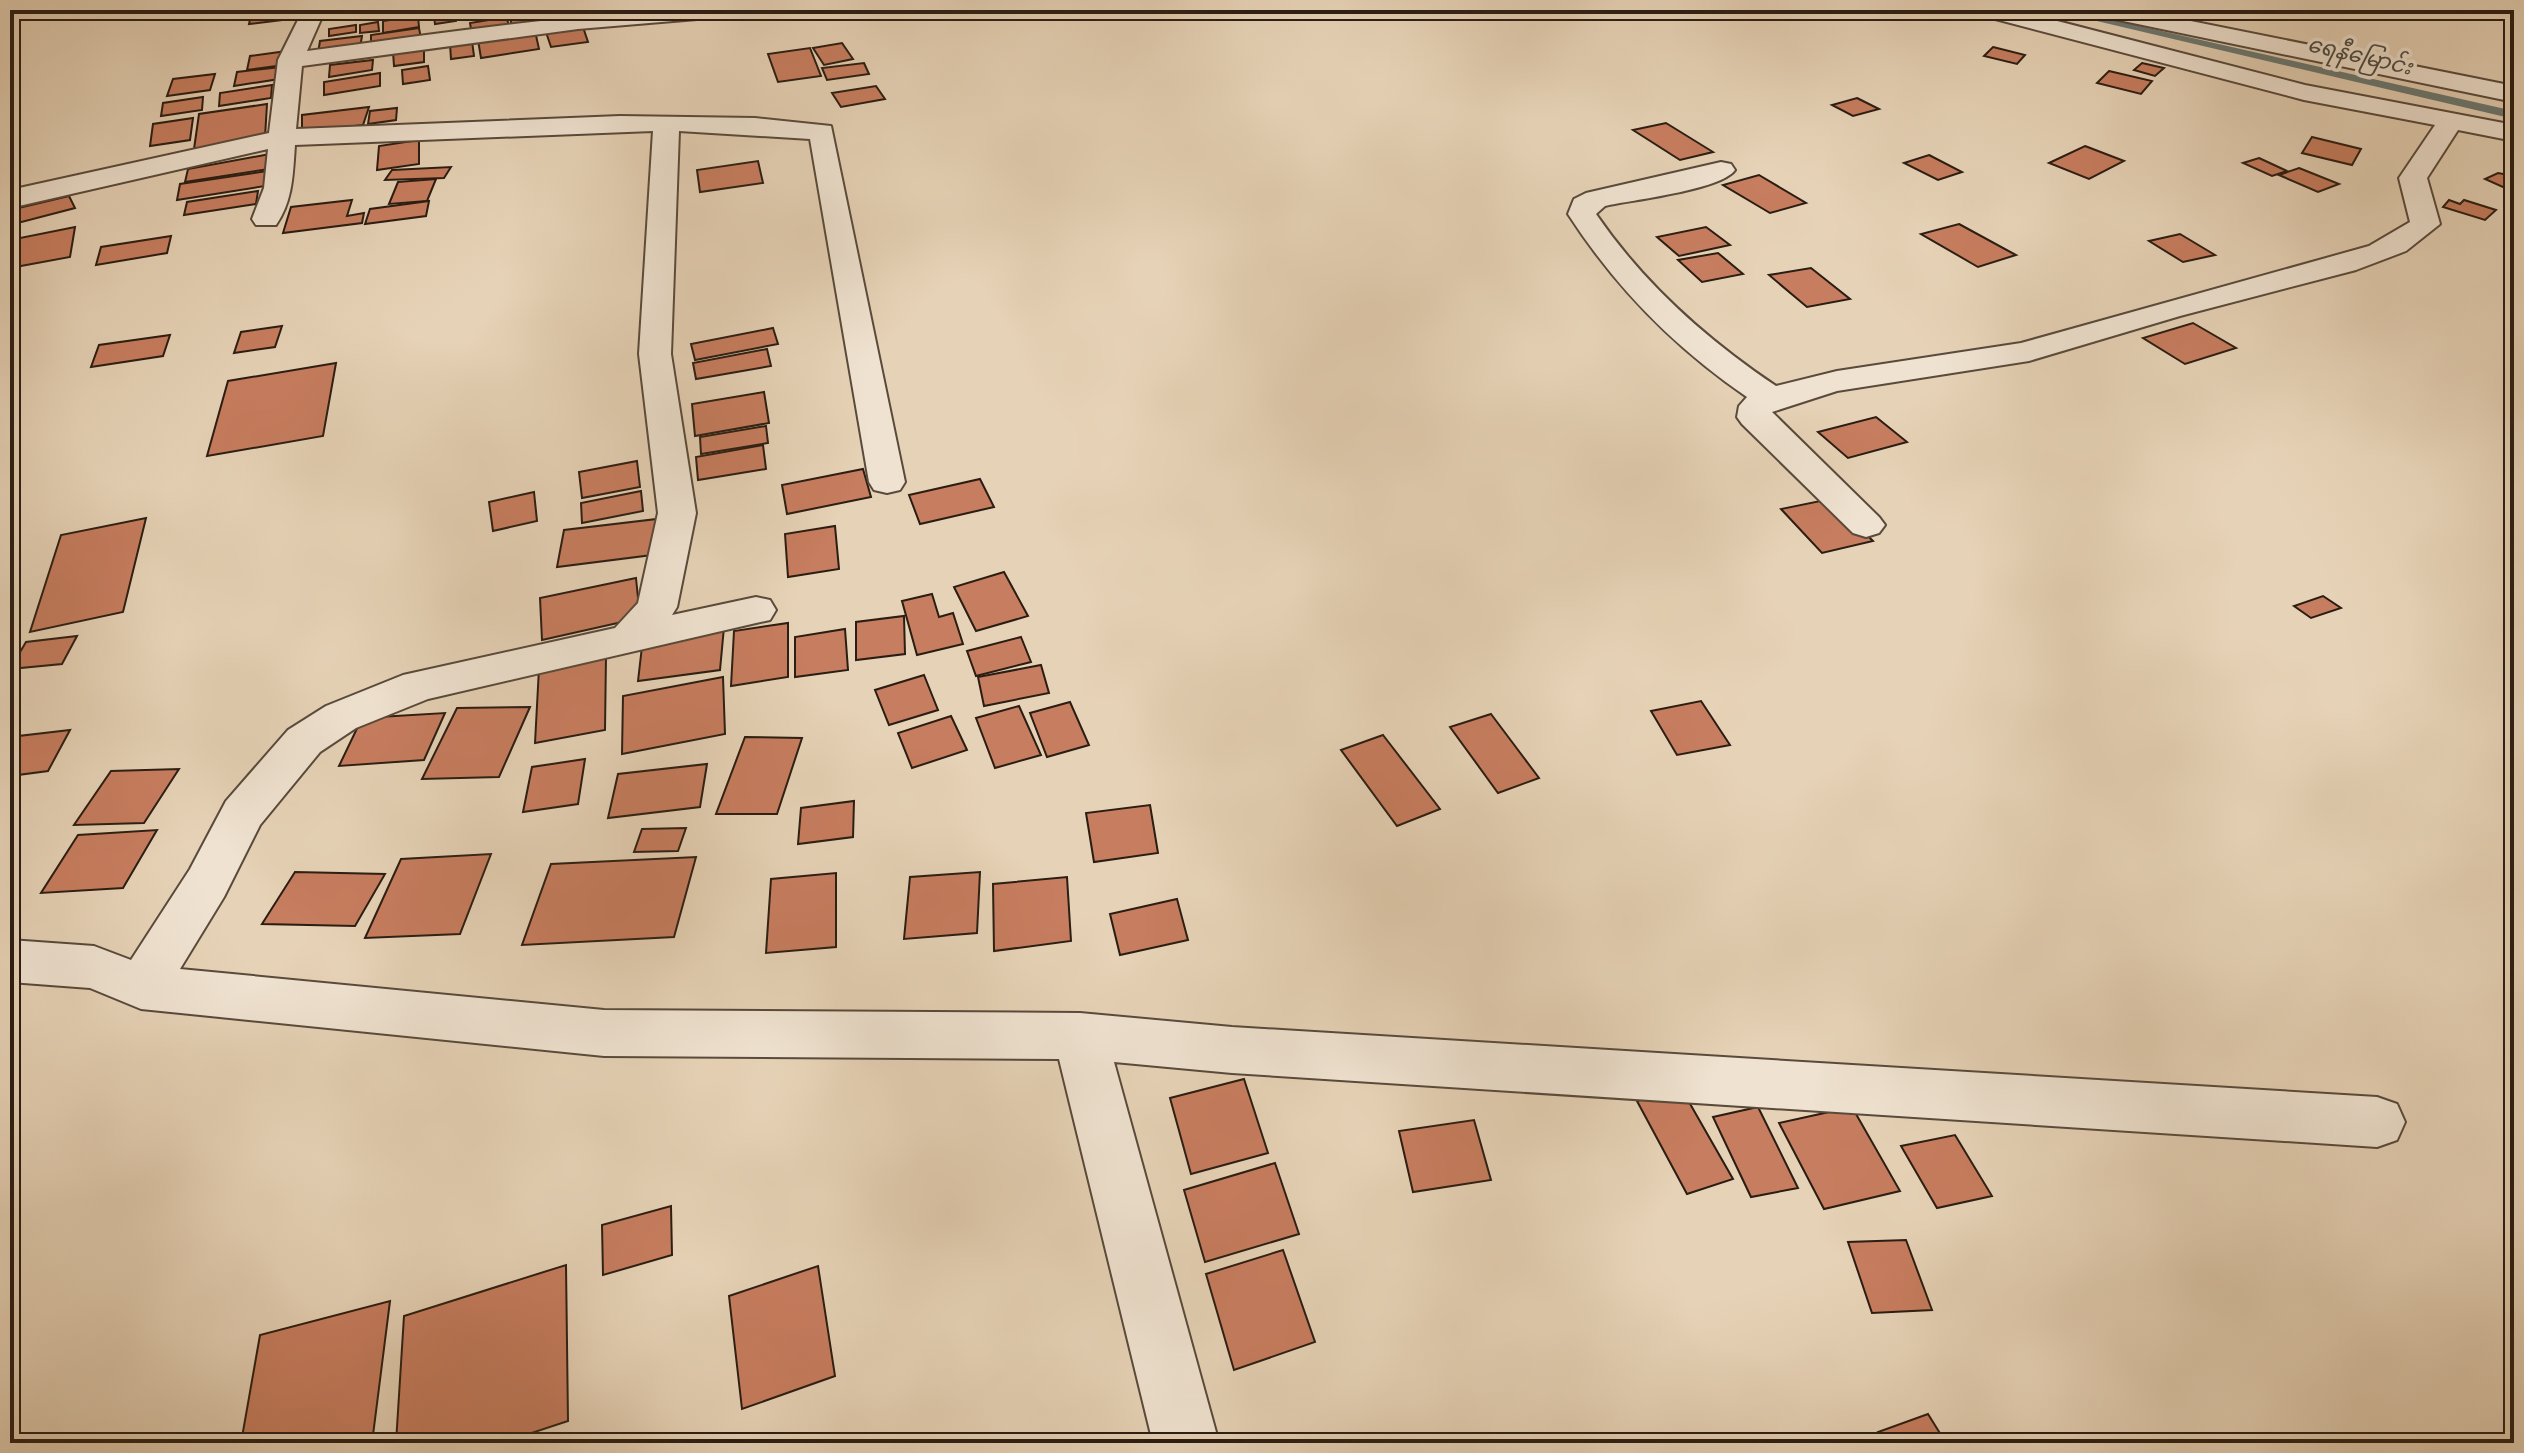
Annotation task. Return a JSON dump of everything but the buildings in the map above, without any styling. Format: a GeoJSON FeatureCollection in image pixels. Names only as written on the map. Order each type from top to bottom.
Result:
{"type":"FeatureCollection","features":[{"type":"Feature","properties":{"kind":"street"},"geometry":{"type":"LineString","coordinates":[[266,219],[278,188],[290,60],[314,10]]}},
{"type":"Feature","properties":{"kind":"street"},"geometry":{"type":"LineString","coordinates":[[290,60],[578,22],[721,10]]}},
{"type":"Feature","properties":{"kind":"street"},"geometry":{"type":"LineString","coordinates":[[1988,10],[2304,92],[2514,133]]}},
{"type":"Feature","properties":{"kind":"street"},"geometry":{"type":"LineString","coordinates":[[2104,10],[2514,94]]}},
{"type":"Feature","properties":{"kind":"street"},"geometry":{"type":"LineString","coordinates":[[1866,525],[1754,417],[1756,406],[1771,398],[1822,385],[1992,359],[2062,343],[2146,315],[2375,256],[2411,238],[2425,224],[2413,178],[2450,122]]}},
{"type":"Feature","properties":{"kind":"street"},"geometry":{"type":"LineString","coordinates":[[627,640],[657,607],[677,513],[655,354],[666,125]]}},
{"type":"Feature","properties":{"kind":"street"},"geometry":{"type":"LineString","coordinates":[[10,199],[282,138],[666,125],[822,132],[887,482]]}},
{"type":"Feature","properties":{"kind":"street"},"geometry":{"type":"LineString","coordinates":[[1721,170],[1700,178],[1596,199],[1584,205],[1582,214],[1645,300],[1716,362],[1771,398]]}},
{"type":"Feature","properties":{"kind":"street"},"geometry":{"type":"LineString","coordinates":[[141,987],[207,883],[242,814],[304,741],[341,717],[418,686],[756,610]]}},
{"type":"Feature","properties":{"kind":"street"},"geometry":{"type":"LineString","coordinates":[[10,961],[94,967],[141,987],[604,1033],[1080,1036],[1232,1050],[2377,1122]]}},
{"type":"Feature","properties":{"kind":"street"},"geometry":{"type":"LineString","coordinates":[[1080,1036],[1186,1443]]}},
{"type":"Feature","properties":{"kind":"waterway","name":"ရေနီမြောင်း"},"geometry":{"type":"LineString","coordinates":[[2055,10],[2514,115]]}}]}
